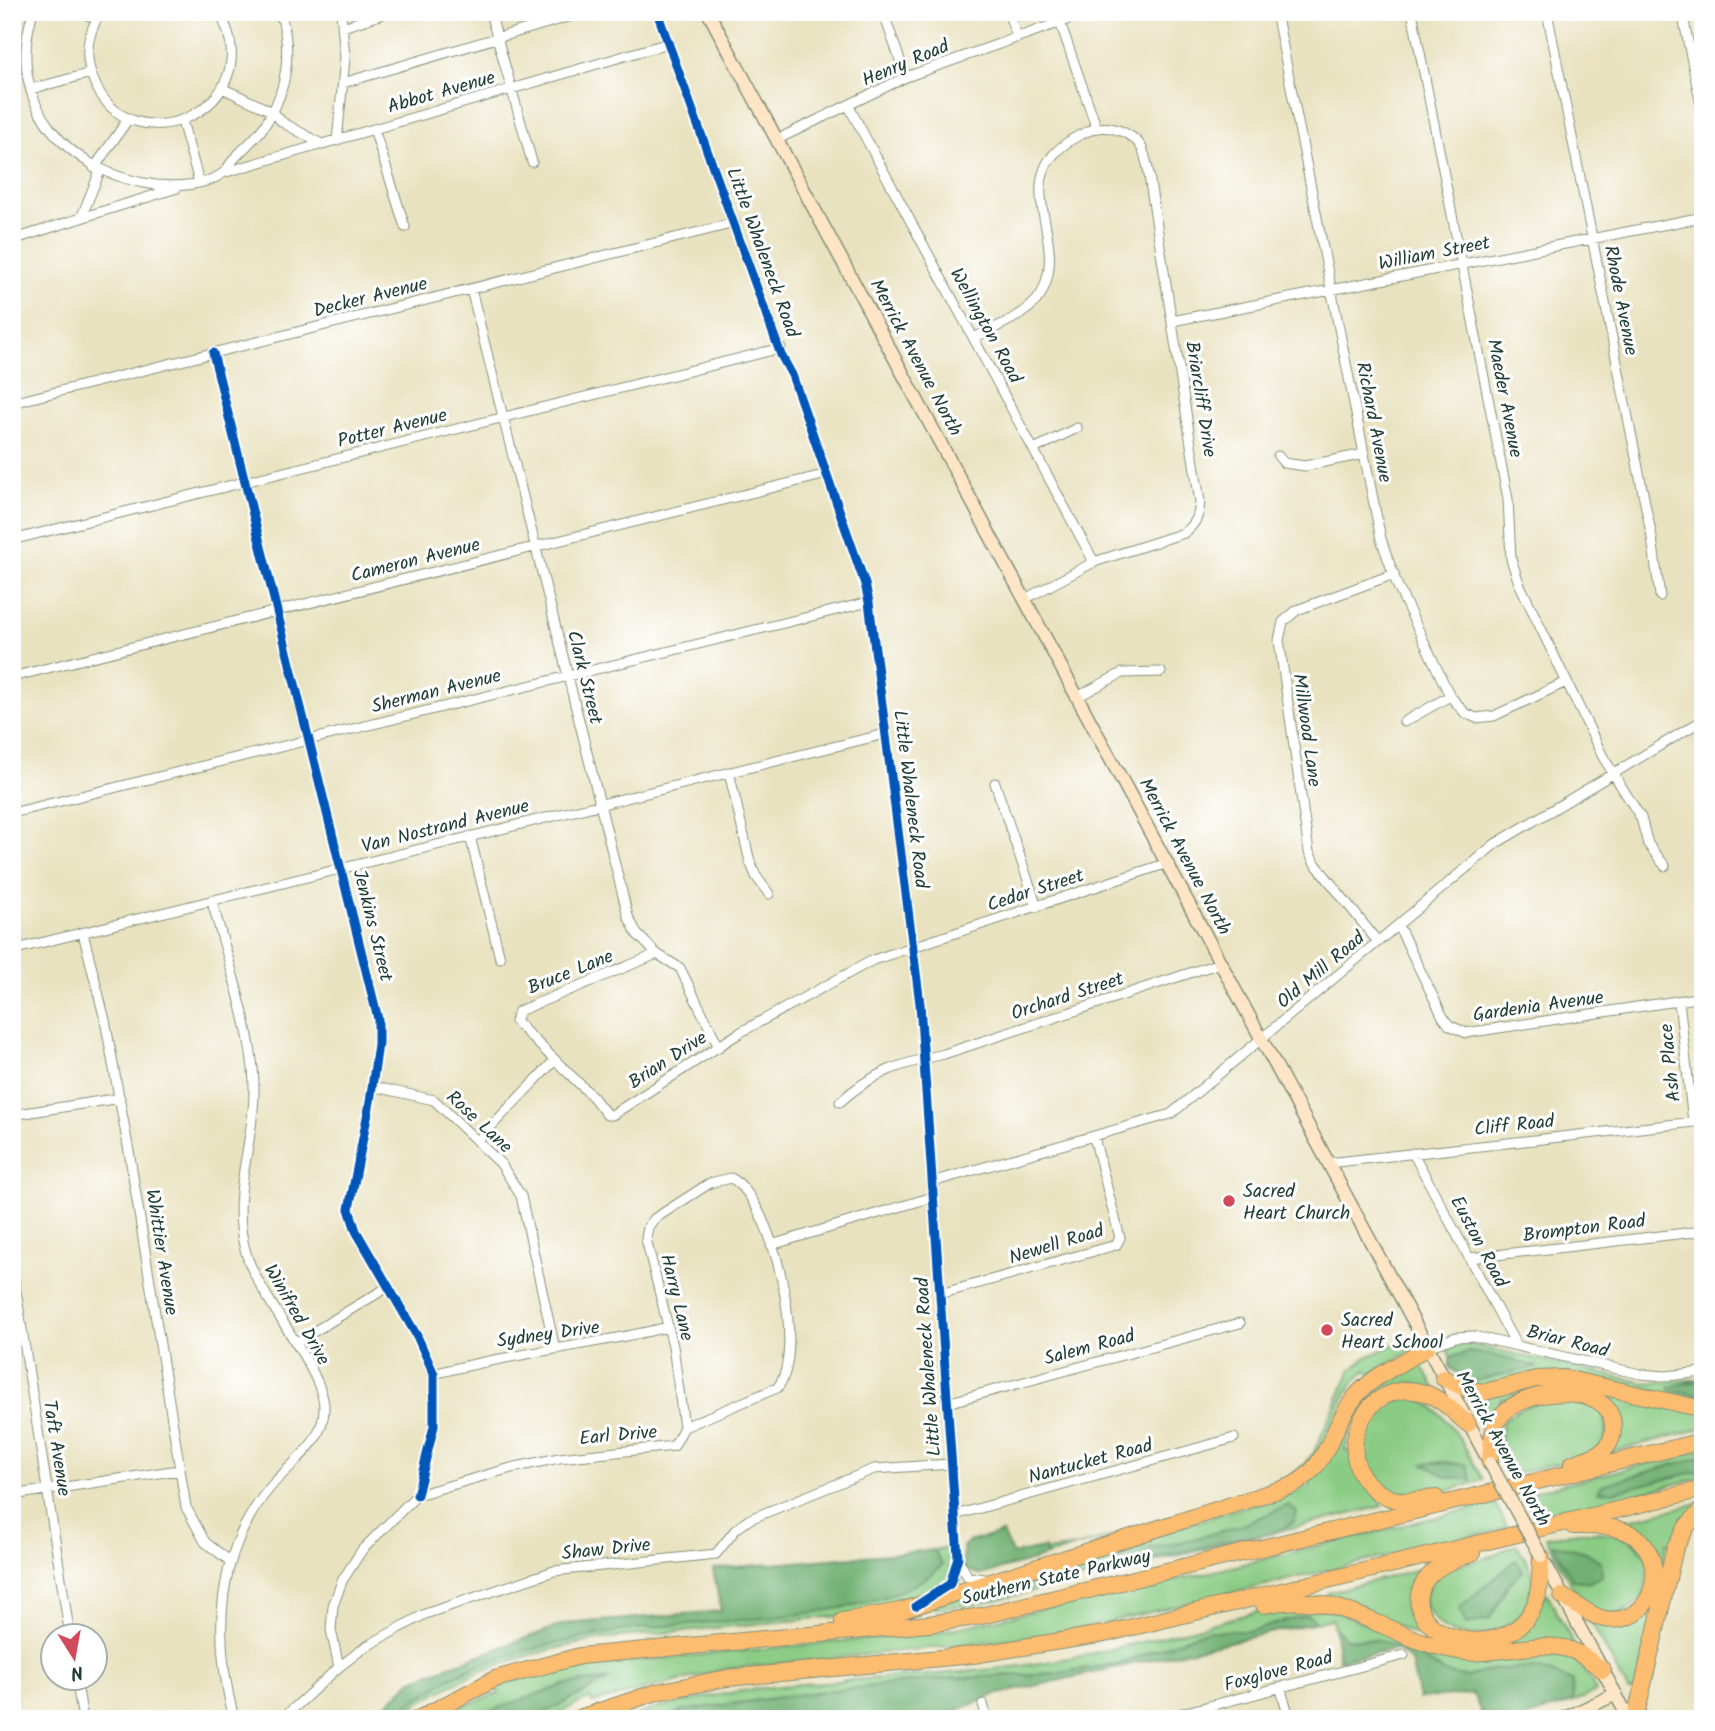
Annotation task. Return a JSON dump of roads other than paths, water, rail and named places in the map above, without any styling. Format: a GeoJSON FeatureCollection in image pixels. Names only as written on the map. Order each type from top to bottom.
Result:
{"type":"FeatureCollection","features":[{"type":"Feature","properties":{"kind":"highway"},"geometry":{"type":"LineString","coordinates":[[699,1645],[784,1627],[874,1617],[916,1606],[1299,1482],[1320,1463],[1343,1415],[1360,1392],[1383,1373],[1427,1347]]}},
{"type":"Feature","properties":{"kind":"highway"},"geometry":{"type":"LineString","coordinates":[[1443,1378],[1469,1390],[1485,1392],[1536,1379],[1563,1378],[1703,1409]]}},
{"type":"Feature","properties":{"kind":"highway"},"geometry":{"type":"LineString","coordinates":[[1468,1424],[1429,1395],[1410,1391],[1389,1395],[1376,1402],[1362,1418],[1355,1438],[1356,1458],[1366,1481],[1382,1494],[1395,1500],[1483,1495]]}},
{"type":"Feature","properties":{"kind":"highway"},"geometry":{"type":"LineString","coordinates":[[1490,1463],[1496,1424],[1504,1412],[1520,1401],[1550,1394],[1575,1394],[1594,1399],[1607,1409],[1613,1426],[1606,1448],[1523,1485]]}},
{"type":"Feature","properties":{"kind":"highway","name":"Southern State Parkway"},"geometry":{"type":"LineString","coordinates":[[418,1719],[479,1686],[531,1667],[580,1656],[929,1624],[981,1616],[1703,1441]]}},
{"type":"Feature","properties":{"kind":"highway"},"geometry":{"type":"LineString","coordinates":[[576,1719],[657,1692],[727,1678],[973,1655],[1104,1634],[1703,1489]]}},
{"type":"Feature","properties":{"kind":"highway"},"geometry":{"type":"LineString","coordinates":[[1635,1719],[1673,1555],[1682,1532],[1703,1509]]}},
{"type":"Feature","properties":{"kind":"highway"},"geometry":{"type":"LineString","coordinates":[[1550,1525],[1628,1532],[1644,1544],[1655,1565],[1651,1596],[1642,1607],[1625,1617],[1600,1618],[1563,1596]]}},
{"type":"Feature","properties":{"kind":"highway"},"geometry":{"type":"LineString","coordinates":[[1508,1536],[1442,1566],[1427,1578],[1420,1595],[1422,1611],[1440,1632],[1457,1639],[1477,1641],[1497,1637],[1515,1628],[1536,1602],[1541,1556]]}},
{"type":"Feature","properties":{"kind":"highway"},"geometry":{"type":"LineString","coordinates":[[1104,1634],[1166,1630],[1271,1604],[1313,1601],[1345,1608],[1415,1638],[1452,1650],[1490,1653],[1561,1648],[1574,1651],[1603,1670]]}},
{"type":"Feature","properties":{"kind":"main road","name":"Merrick Avenue North"},"geometry":{"type":"LineString","coordinates":[[708,12],[1629,1719]]}},
{"type":"Feature","properties":{"kind":"main road"},"geometry":{"type":"LineString","coordinates":[[1563,1719],[1616,1694]]}},
{"type":"Feature","properties":{"kind":"street"},"geometry":{"type":"LineString","coordinates":[[33,12],[26,54],[31,89],[39,111],[53,133],[71,152],[97,170],[124,180],[178,187]]}},
{"type":"Feature","properties":{"kind":"street"},"geometry":{"type":"LineString","coordinates":[[82,12],[98,16],[89,41],[91,74],[103,96],[129,118],[156,124],[182,121],[201,112],[222,88],[228,76],[231,49],[229,36],[219,12]]}},
{"type":"Feature","properties":{"kind":"street"},"geometry":{"type":"LineString","coordinates":[[223,173],[263,130],[283,87],[287,60],[280,12]]}},
{"type":"Feature","properties":{"kind":"street"},"geometry":{"type":"LineString","coordinates":[[337,141],[343,83],[341,12]]}},
{"type":"Feature","properties":{"kind":"street"},"geometry":{"type":"LineString","coordinates":[[343,27],[389,12]]}},
{"type":"Feature","properties":{"kind":"street"},"geometry":{"type":"LineString","coordinates":[[490,12],[532,162]]}},
{"type":"Feature","properties":{"kind":"street"},"geometry":{"type":"LineString","coordinates":[[343,83],[585,12]]}},
{"type":"Feature","properties":{"kind":"street","name":"Little Whaleneck Road"},"geometry":{"type":"LineString","coordinates":[[657,12],[827,474],[869,602],[913,947],[958,1557],[950,1584],[916,1606]]}},
{"type":"Feature","properties":{"kind":"street"},"geometry":{"type":"LineString","coordinates":[[883,12],[906,77]]}},
{"type":"Feature","properties":{"kind":"street"},"geometry":{"type":"LineString","coordinates":[[1008,12],[1017,37]]}},
{"type":"Feature","properties":{"kind":"street","name":"Henry Road"},"geometry":{"type":"LineString","coordinates":[[778,139],[906,77],[1089,12]]}},
{"type":"Feature","properties":{"kind":"street","name":"Richard Avenue"},"geometry":{"type":"LineString","coordinates":[[1276,12],[1381,539],[1394,574],[1450,696]]}},
{"type":"Feature","properties":{"kind":"street","name":"Maeder Avenue"},"geometry":{"type":"LineString","coordinates":[[1412,12],[1508,499],[1511,559],[1566,682],[1641,818],[1648,844],[1665,866]]}},
{"type":"Feature","properties":{"kind":"street","name":"Rhode Avenue"},"geometry":{"type":"LineString","coordinates":[[1547,12],[1660,596]]}},
{"type":"Feature","properties":{"kind":"street"},"geometry":{"type":"LineString","coordinates":[[1682,12],[1703,115]]}},
{"type":"Feature","properties":{"kind":"street"},"geometry":{"type":"LineString","coordinates":[[974,338],[1028,308],[1042,292],[1050,264],[1039,189],[1042,173],[1058,148],[1096,126],[1060,22]]}},
{"type":"Feature","properties":{"kind":"street","name":"Abbot Avenue"},"geometry":{"type":"LineString","coordinates":[[178,187],[668,43]]}},
{"type":"Feature","properties":{"kind":"street"},"geometry":{"type":"LineString","coordinates":[[31,89],[91,74]]}},
{"type":"Feature","properties":{"kind":"street"},"geometry":{"type":"LineString","coordinates":[[222,88],[273,112],[282,122],[323,145]]}},
{"type":"Feature","properties":{"kind":"street","name":"Wellington Road"},"geometry":{"type":"LineString","coordinates":[[848,105],[1094,562]]}},
{"type":"Feature","properties":{"kind":"street"},"geometry":{"type":"LineString","coordinates":[[81,218],[97,170],[129,118]]}},
{"type":"Feature","properties":{"kind":"street"},"geometry":{"type":"LineString","coordinates":[[182,121],[199,182]]}},
{"type":"Feature","properties":{"kind":"street","name":"Briarcliff Drive"},"geometry":{"type":"LineString","coordinates":[[1025,599],[1094,562],[1184,533],[1194,526],[1199,515],[1200,502],[1143,145],[1123,132],[1096,126]]}},
{"type":"Feature","properties":{"kind":"street"},"geometry":{"type":"LineString","coordinates":[[374,129],[405,227]]}},
{"type":"Feature","properties":{"kind":"street"},"geometry":{"type":"LineString","coordinates":[[12,240],[178,187]]}},
{"type":"Feature","properties":{"kind":"street","name":"William Street"},"geometry":{"type":"LineString","coordinates":[[1172,321],[1703,217]]}},
{"type":"Feature","properties":{"kind":"street","name":"Decker Avenue"},"geometry":{"type":"LineString","coordinates":[[12,403],[735,223]]}},
{"type":"Feature","properties":{"kind":"street","name":"Clark Street"},"geometry":{"type":"LineString","coordinates":[[471,289],[628,916],[637,934],[657,954],[680,968],[719,1046]]}},
{"type":"Feature","properties":{"kind":"street","name":"Potter Avenue"},"geometry":{"type":"LineString","coordinates":[[12,540],[781,348]]}},
{"type":"Feature","properties":{"kind":"street","name":"Jenkins Street"},"geometry":{"type":"LineString","coordinates":[[213,353],[377,1019],[378,1044],[349,1209],[356,1231],[417,1336],[434,1374],[434,1426],[417,1495]]}},
{"type":"Feature","properties":{"kind":"street"},"geometry":{"type":"LineString","coordinates":[[1034,449],[1077,428]]}},
{"type":"Feature","properties":{"kind":"street"},"geometry":{"type":"LineString","coordinates":[[1278,456],[1284,463],[1297,466],[1364,454]]}},
{"type":"Feature","properties":{"kind":"street","name":"Cameron Avenue"},"geometry":{"type":"LineString","coordinates":[[12,677],[827,474]]}},
{"type":"Feature","properties":{"kind":"street","name":"Millwood Lane"},"geometry":{"type":"LineString","coordinates":[[1378,942],[1314,862],[1309,852],[1279,640],[1283,622],[1297,610],[1394,574]]}},
{"type":"Feature","properties":{"kind":"street","name":"Sherman Avenue"},"geometry":{"type":"LineString","coordinates":[[12,813],[869,602]]}},
{"type":"Feature","properties":{"kind":"street"},"geometry":{"type":"LineString","coordinates":[[1079,696],[1122,673],[1161,672]]}},
{"type":"Feature","properties":{"kind":"street"},"geometry":{"type":"LineString","coordinates":[[1404,722],[1450,696],[1465,713],[1487,717],[1566,682]]}},
{"type":"Feature","properties":{"kind":"street","name":"Old Mill Road"},"geometry":{"type":"LineString","coordinates":[[932,1182],[1171,1114],[1262,1041],[1495,844],[1703,720]]}},
{"type":"Feature","properties":{"kind":"street","name":"Van Nostrand Avenue"},"geometry":{"type":"LineString","coordinates":[[16,949],[886,734]]}},
{"type":"Feature","properties":{"kind":"street"},"geometry":{"type":"LineString","coordinates":[[729,772],[750,862],[762,887],[769,894]]}},
{"type":"Feature","properties":{"kind":"street"},"geometry":{"type":"LineString","coordinates":[[995,783],[1037,907]]}},
{"type":"Feature","properties":{"kind":"street"},"geometry":{"type":"LineString","coordinates":[[470,836],[500,958]]}},
{"type":"Feature","properties":{"kind":"street","name":"Cedar Street"},"geometry":{"type":"LineString","coordinates":[[913,947],[1168,863]]}},
{"type":"Feature","properties":{"kind":"street","name":"Winifred Drive"},"geometry":{"type":"LineString","coordinates":[[212,901],[254,1078],[251,1124],[240,1185],[240,1227],[246,1255],[258,1285],[295,1343],[323,1395],[324,1407],[321,1430],[315,1441],[271,1487],[236,1544],[221,1609],[219,1634],[234,1719]]}},
{"type":"Feature","properties":{"kind":"street"},"geometry":{"type":"LineString","coordinates":[[12,921],[16,949]]}},
{"type":"Feature","properties":{"kind":"street","name":"Gardenia Avenue"},"geometry":{"type":"LineString","coordinates":[[1398,925],[1443,1017],[1449,1025],[1466,1033],[1703,997]]}},
{"type":"Feature","properties":{"kind":"street","name":"Whittier Avenue"},"geometry":{"type":"LineString","coordinates":[[83,933],[120,1098],[186,1507],[205,1542],[231,1562]]}},
{"type":"Feature","properties":{"kind":"street","name":"Brian Drive"},"geometry":{"type":"LineString","coordinates":[[555,1060],[607,1115],[612,1115],[719,1046],[873,960],[913,947]]}},
{"type":"Feature","properties":{"kind":"street","name":"Bruce Lane"},"geometry":{"type":"LineString","coordinates":[[555,1060],[515,1021],[519,1011],[657,954]]}},
{"type":"Feature","properties":{"kind":"street","name":"Orchard Street"},"geometry":{"type":"LineString","coordinates":[[841,1102],[857,1087],[886,1069],[1220,963]]}},
{"type":"Feature","properties":{"kind":"street","name":"Ash Place"},"geometry":{"type":"LineString","coordinates":[[1679,1001],[1698,1121]]}},
{"type":"Feature","properties":{"kind":"street"},"geometry":{"type":"LineString","coordinates":[[478,1140],[555,1060]]}},
{"type":"Feature","properties":{"kind":"street","name":"Rose Lane"},"geometry":{"type":"LineString","coordinates":[[371,1086],[434,1100],[501,1164],[521,1196],[555,1349]]}},
{"type":"Feature","properties":{"kind":"street"},"geometry":{"type":"LineString","coordinates":[[12,1115],[120,1098]]}},
{"type":"Feature","properties":{"kind":"street","name":"Cliff Road"},"geometry":{"type":"LineString","coordinates":[[1328,1163],[1698,1121]]}},
{"type":"Feature","properties":{"kind":"street","name":"Newell Road"},"geometry":{"type":"LineString","coordinates":[[940,1294],[1115,1245],[1120,1238],[1094,1137]]}},
{"type":"Feature","properties":{"kind":"street","name":"Euston Road"},"geometry":{"type":"LineString","coordinates":[[1413,1153],[1516,1345]]}},
{"type":"Feature","properties":{"kind":"street","name":"Harry Lane"},"geometry":{"type":"LineString","coordinates":[[684,1427],[668,1327],[646,1239],[648,1227],[654,1219],[710,1182],[731,1178],[746,1189],[771,1245]]}},
{"type":"Feature","properties":{"kind":"street"},"geometry":{"type":"LineString","coordinates":[[771,1245],[933,1197]]}},
{"type":"Feature","properties":{"kind":"street","name":"Brompton Road"},"geometry":{"type":"LineString","coordinates":[[1470,1258],[1703,1231]]}},
{"type":"Feature","properties":{"kind":"street","name":"Earl Drive"},"geometry":{"type":"LineString","coordinates":[[339,1667],[331,1630],[334,1606],[342,1580],[362,1550],[417,1495],[511,1468],[559,1458],[674,1447],[684,1427],[777,1388],[785,1379],[789,1360],[784,1287],[771,1245]]}},
{"type":"Feature","properties":{"kind":"street","name":"Taft Avenue"},"geometry":{"type":"LineString","coordinates":[[12,1265],[68,1622]]}},
{"type":"Feature","properties":{"kind":"street"},"geometry":{"type":"LineString","coordinates":[[295,1343],[388,1287]]}},
{"type":"Feature","properties":{"kind":"street","name":"Salem Road"},"geometry":{"type":"LineString","coordinates":[[947,1403],[1240,1324]]}},
{"type":"Feature","properties":{"kind":"street","name":"Sydney Drive"},"geometry":{"type":"LineString","coordinates":[[434,1374],[503,1356],[611,1342],[668,1327]]}},
{"type":"Feature","properties":{"kind":"street","name":"Briar Road"},"geometry":{"type":"LineString","coordinates":[[1427,1347],[1464,1337],[1516,1345],[1632,1373],[1666,1376],[1703,1372]]}},
{"type":"Feature","properties":{"kind":"street","name":"Nantucket Road"},"geometry":{"type":"LineString","coordinates":[[955,1515],[1234,1438]]}},
{"type":"Feature","properties":{"kind":"street","name":"Shaw Drive"},"geometry":{"type":"LineString","coordinates":[[282,1719],[339,1667],[408,1622],[514,1582],[573,1568],[712,1555],[719,1552],[736,1529],[750,1519],[854,1476],[874,1469],[951,1464]]}},
{"type":"Feature","properties":{"kind":"street"},"geometry":{"type":"LineString","coordinates":[[12,1495],[179,1470]]}},
{"type":"Feature","properties":{"kind":"street"},"geometry":{"type":"LineString","coordinates":[[958,1557],[966,1575],[973,1579],[1016,1575]]}},
{"type":"Feature","properties":{"kind":"street","name":"Foxglove Road"},"geometry":{"type":"LineString","coordinates":[[1160,1719],[1404,1655]]}},
{"type":"Feature","properties":{"kind":"street"},"geometry":{"type":"LineString","coordinates":[[1280,1687],[1290,1719]]}},
{"type":"Feature","properties":{"kind":"street"},"geometry":{"type":"LineString","coordinates":[[78,1692],[83,1719]]}},
{"type":"Feature","properties":{"kind":"street"},"geometry":{"type":"LineString","coordinates":[[983,1704],[987,1719]]}},
{"type":"Feature","properties":{"kind":"place","name":"Sacred Heart Church"},"geometry":{"type":"Point","coordinates":[1229,1201]}},
{"type":"Feature","properties":{"kind":"place","name":"Sacred Heart School"},"geometry":{"type":"Point","coordinates":[1327,1330]}}]}
